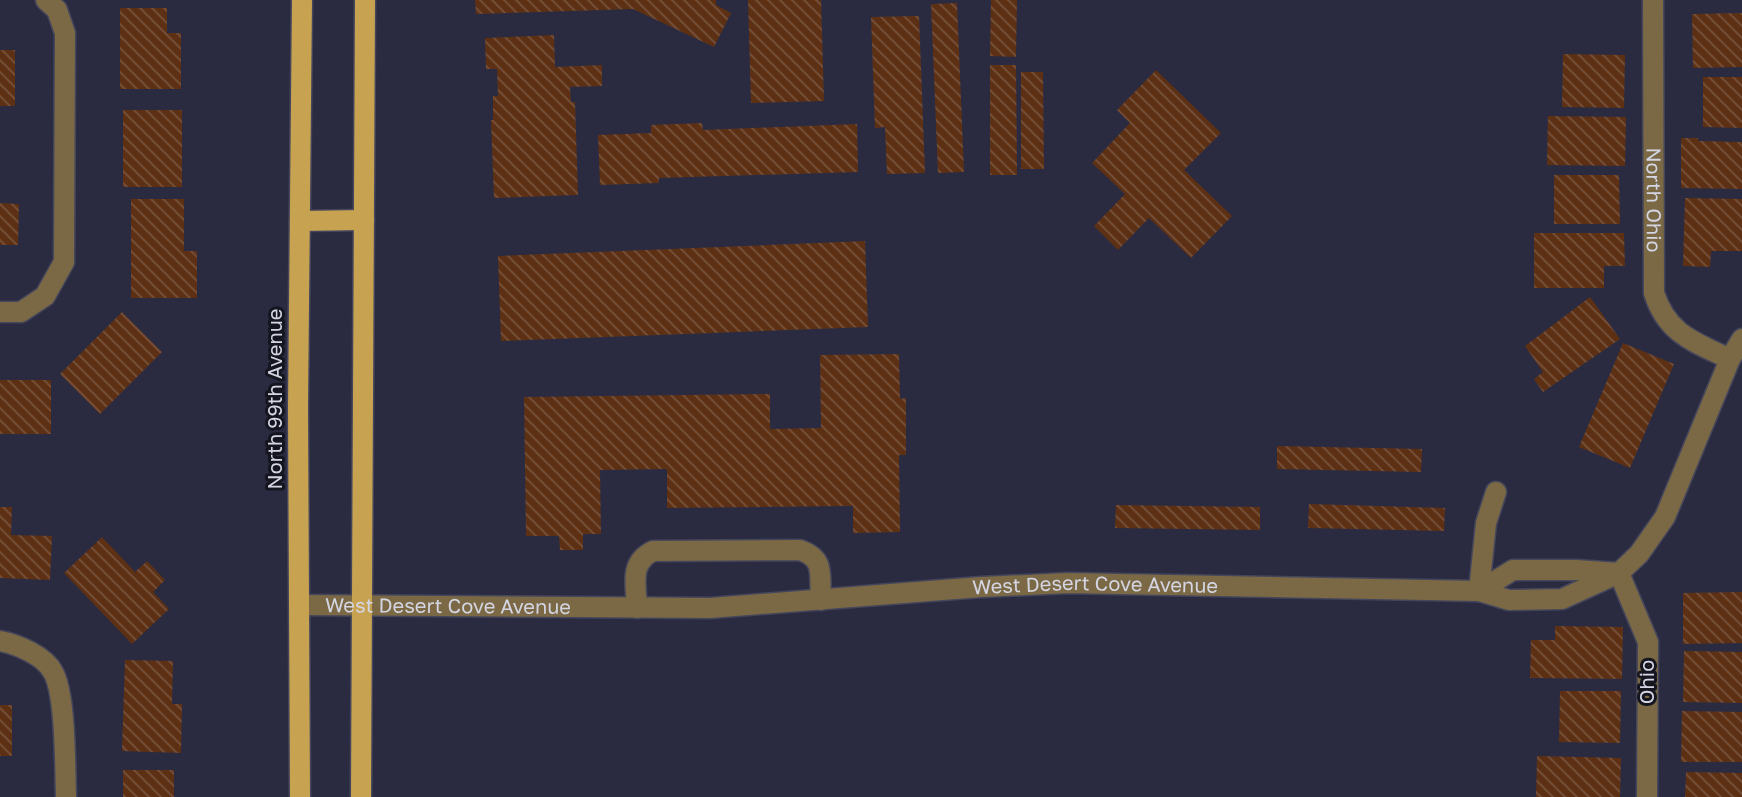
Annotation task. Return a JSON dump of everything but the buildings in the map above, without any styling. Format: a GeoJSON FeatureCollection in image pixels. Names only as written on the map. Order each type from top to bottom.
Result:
{"type":"FeatureCollection","features":[{"type":"Feature","properties":{"kind":"main road","name":"North 99th Avenue"},"geometry":{"type":"LineString","coordinates":[[300,797],[302,0]]}},
{"type":"Feature","properties":{"kind":"main road"},"geometry":{"type":"LineString","coordinates":[[361,797],[365,0]]}},
{"type":"Feature","properties":{"kind":"main road"},"geometry":{"type":"LineString","coordinates":[[300,221],[364,220]]}},
{"type":"Feature","properties":{"kind":"street"},"geometry":{"type":"LineString","coordinates":[[0,312],[21,312],[45,296],[64,262],[65,33],[57,10],[46,0]]}},
{"type":"Feature","properties":{"kind":"street","name":"North Ohio"},"geometry":{"type":"LineString","coordinates":[[1653,0],[1654,293],[1660,312],[1687,339],[1730,359]]}},
{"type":"Feature","properties":{"kind":"street"},"geometry":{"type":"LineString","coordinates":[[1479,591],[1513,570],[1619,573],[1639,554],[1665,517],[1730,359],[1742,339]]}},
{"type":"Feature","properties":{"kind":"street"},"geometry":{"type":"LineString","coordinates":[[1479,591],[1486,523],[1496,492]]}},
{"type":"Feature","properties":{"kind":"street"},"geometry":{"type":"LineString","coordinates":[[637,608],[636,566],[642,557],[653,551],[800,550],[813,554],[818,561],[821,600]]}},
{"type":"Feature","properties":{"kind":"street","name":"West Desert Cove Avenue"},"geometry":{"type":"LineString","coordinates":[[300,605],[710,608],[1068,583],[1479,591],[1509,600],[1562,599],[1619,573]]}},
{"type":"Feature","properties":{"kind":"street","name":"Ohio"},"geometry":{"type":"LineString","coordinates":[[1619,573],[1648,642],[1647,797]]}},
{"type":"Feature","properties":{"kind":"street"},"geometry":{"type":"LineString","coordinates":[[0,641],[38,657],[53,670],[60,691],[66,795]]}}]}
